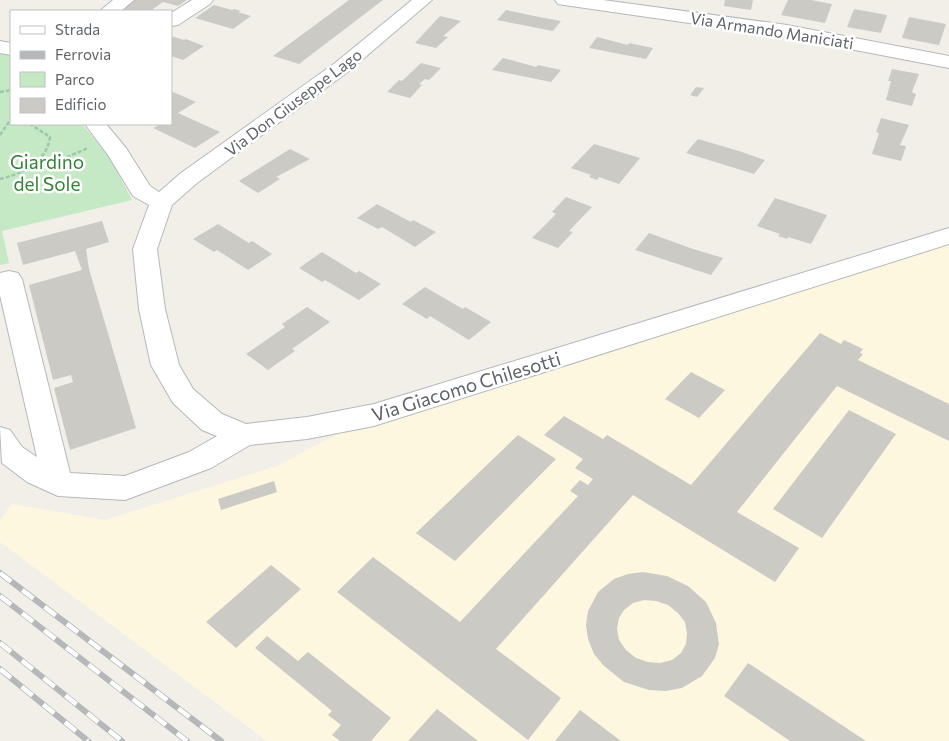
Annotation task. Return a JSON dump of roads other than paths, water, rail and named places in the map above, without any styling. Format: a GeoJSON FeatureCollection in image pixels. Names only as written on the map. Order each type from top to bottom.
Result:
{"type":"FeatureCollection","features":[{"type":"Feature","properties":{"kind":"street"},"geometry":{"type":"LineString","coordinates":[[110,10],[125,0]]}},
{"type":"Feature","properties":{"kind":"street"},"geometry":{"type":"LineString","coordinates":[[172,20],[204,0]]}},
{"type":"Feature","properties":{"kind":"street","name":"Via Don Giuseppe Lago"},"geometry":{"type":"LineString","coordinates":[[162,202],[189,178],[342,67],[423,0]]}},
{"type":"Feature","properties":{"kind":"street","name":"Via Armando Maniciati"},"geometry":{"type":"LineString","coordinates":[[564,0],[787,31],[949,62]]}},
{"type":"Feature","properties":{"kind":"street"},"geometry":{"type":"LineString","coordinates":[[96,125],[118,153],[141,191],[162,202]]}},
{"type":"Feature","properties":{"kind":"street","name":"Via Giacomo Chilesotti"},"geometry":{"type":"LineString","coordinates":[[162,202],[145,249],[152,309],[165,365],[182,396],[212,422],[244,435],[307,428],[374,415],[949,236]]}},
{"type":"Feature","properties":{"kind":"street"},"geometry":{"type":"LineString","coordinates":[[9,279],[58,484]]}},
{"type":"Feature","properties":{"kind":"street"},"geometry":{"type":"LineString","coordinates":[[0,438],[12,455],[38,474],[58,484],[125,488],[200,460],[244,435]]}},
{"type":"Feature","properties":{"kind":"railway"},"geometry":{"type":"LineString","coordinates":[[0,573],[221,741]]}},
{"type":"Feature","properties":{"kind":"railway"},"geometry":{"type":"LineString","coordinates":[[0,596],[187,741]]}},
{"type":"Feature","properties":{"kind":"railway"},"geometry":{"type":"LineString","coordinates":[[0,643],[122,741]]}},
{"type":"Feature","properties":{"kind":"railway"},"geometry":{"type":"LineString","coordinates":[[0,669],[88,741]]}},
{"type":"Feature","properties":{"kind":"park label","name":"Giardino del Sole"},"geometry":{"type":"Point","coordinates":[47,172]}}]}
